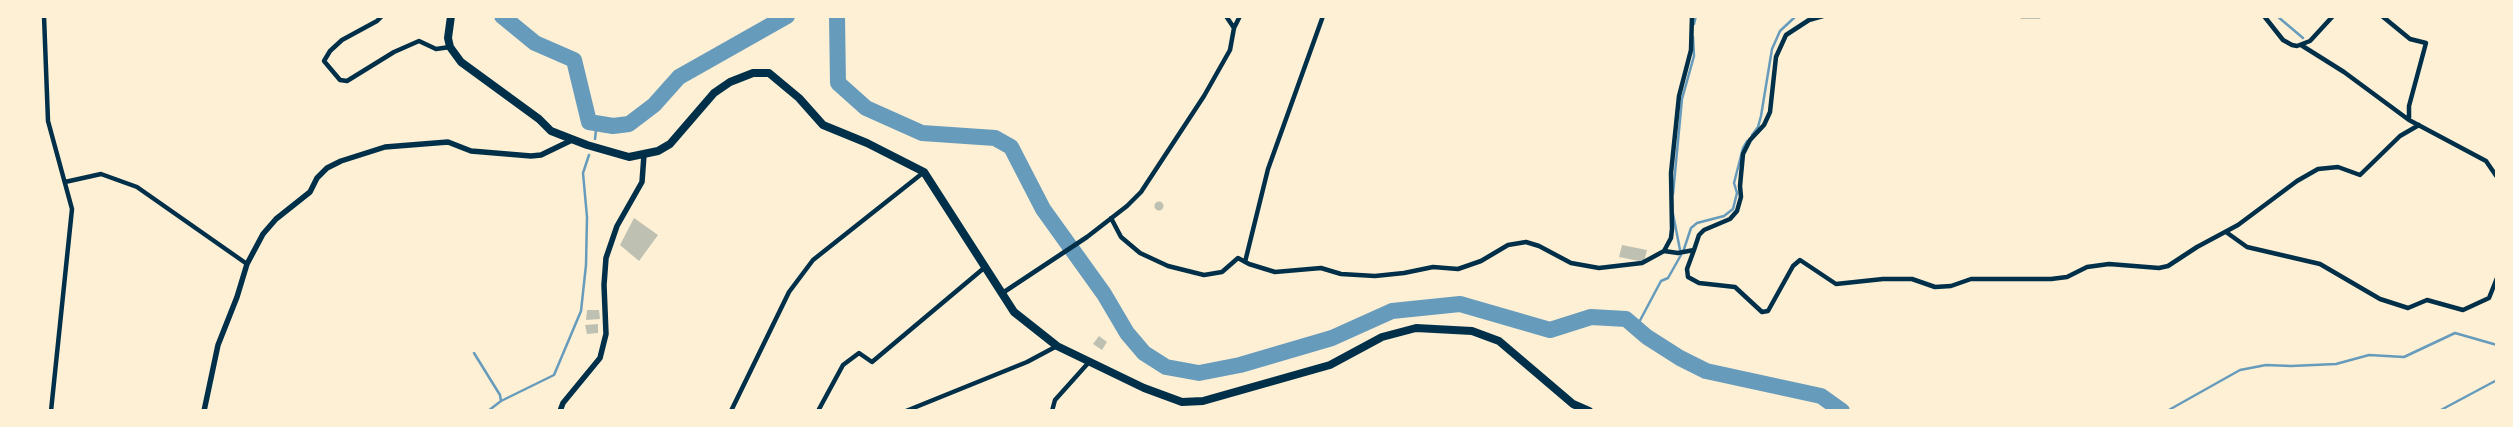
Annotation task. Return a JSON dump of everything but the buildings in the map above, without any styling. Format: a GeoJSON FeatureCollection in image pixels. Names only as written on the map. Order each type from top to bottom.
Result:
{"type":"FeatureCollection","features":[{"type":"Feature","properties":{"kind":"main road"},"geometry":{"type":"LineString","coordinates":[[451,16],[448,38],[450,47],[461,62],[540,119],[551,131],[572,140],[629,157],[658,151],[670,144],[714,93],[743,76],[763,72],[778,79],[823,125],[867,143],[924,172],[1014,312],[1057,346],[1144,388],[1182,402],[1203,401],[1330,365],[1397,331],[1416,328],[1472,331],[1499,341],[1573,404],[1589,411]]}},
{"type":"Feature","properties":{"kind":"street"},"geometry":{"type":"LineString","coordinates":[[44,16],[48,121],[72,209],[51,411]]}},
{"type":"Feature","properties":{"kind":"street"},"geometry":{"type":"LineString","coordinates":[[382,16],[377,21],[342,40],[330,51],[324,61],[340,80],[347,81],[394,52],[419,42],[436,48],[450,47]]}},
{"type":"Feature","properties":{"kind":"street"},"geometry":{"type":"LineString","coordinates":[[1226,16],[1234,28]]}},
{"type":"Feature","properties":{"kind":"street"},"geometry":{"type":"LineString","coordinates":[[1001,294],[1087,237],[1127,206],[1141,192],[1164,159],[1230,50],[1234,28],[1240,16]]}},
{"type":"Feature","properties":{"kind":"street"},"geometry":{"type":"LineString","coordinates":[[1245,262],[1268,169],[1323,16]]}},
{"type":"Feature","properties":{"kind":"street"},"geometry":{"type":"LineString","coordinates":[[1111,218],[1121,237],[1132,247],[1168,266],[1195,274],[1214,275],[1225,271],[1237,258],[1275,272],[1321,268],[1341,274],[1375,276],[1433,267],[1458,270],[1481,261],[1508,246],[1526,242],[1534,244],[1571,263],[1599,268],[1642,263],[1664,251],[1671,238],[1671,174],[1679,96],[1691,50],[1692,16]]}},
{"type":"Feature","properties":{"kind":"street"},"geometry":{"type":"LineString","coordinates":[[1823,16],[1809,20],[1786,35],[1776,58],[1770,112],[1764,125],[1750,140],[1743,154],[1740,186],[1742,197],[1737,211],[1730,219],[1704,230],[1699,236],[1687,269],[1691,279],[1699,283],[1735,287],[1757,309],[1766,312],[1793,266],[1800,260],[1836,284],[1883,279],[1912,279],[1935,287],[1951,286],[1971,279],[2051,280],[2065,278],[2087,267],[2103,265],[2129,264],[2146,268],[2163,268],[2226,232],[2297,181],[2318,169],[2338,167],[2360,175],[2400,136],[2419,125]]}},
{"type":"Feature","properties":{"kind":"street"},"geometry":{"type":"LineString","coordinates":[[2021,16],[2040,16]]}},
{"type":"Feature","properties":{"kind":"street"},"geometry":{"type":"LineString","coordinates":[[2264,16],[2283,40],[2292,45],[2301,45],[2344,72],[2409,120],[2486,161],[2497,177]]}},
{"type":"Feature","properties":{"kind":"street"},"geometry":{"type":"LineString","coordinates":[[2301,45],[2320,31],[2333,16]]}},
{"type":"Feature","properties":{"kind":"street"},"geometry":{"type":"LineString","coordinates":[[2382,16],[2410,39],[2426,43],[2412,96],[2409,120]]}},
{"type":"Feature","properties":{"kind":"street"},"geometry":{"type":"LineString","coordinates":[[204,411],[218,346],[247,264],[263,234],[276,219],[310,192],[317,178],[327,168],[341,161],[385,147],[448,142],[471,151],[536,156],[572,140]]}},
{"type":"Feature","properties":{"kind":"street"},"geometry":{"type":"LineString","coordinates":[[560,411],[563,403],[600,358],[606,334],[604,284],[606,258],[617,226],[642,182],[644,155]]}},
{"type":"Feature","properties":{"kind":"street"},"geometry":{"type":"LineString","coordinates":[[731,411],[790,292],[814,260],[924,172]]}},
{"type":"Feature","properties":{"kind":"street"},"geometry":{"type":"LineString","coordinates":[[65,182],[101,174],[137,188],[247,264]]}},
{"type":"Feature","properties":{"kind":"street"},"geometry":{"type":"LineString","coordinates":[[2226,232],[2247,247],[2320,264],[2380,299],[2408,308],[2428,300],[2462,310],[2489,298],[2497,278]]}},
{"type":"Feature","properties":{"kind":"street"},"geometry":{"type":"LineString","coordinates":[[1664,251],[1678,253],[1694,250]]}},
{"type":"Feature","properties":{"kind":"street"},"geometry":{"type":"LineString","coordinates":[[818,411],[823,397],[843,365],[859,353],[872,362],[984,268]]}},
{"type":"Feature","properties":{"kind":"street"},"geometry":{"type":"LineString","coordinates":[[906,411],[1027,362],[1057,346]]}},
{"type":"Feature","properties":{"kind":"street"},"geometry":{"type":"LineString","coordinates":[[1052,411],[1055,400],[1090,361]]}},
{"type":"Feature","properties":{"kind":"waterway"},"geometry":{"type":"LineString","coordinates":[[502,16],[535,43],[574,60],[589,122],[613,126],[629,124],[654,105],[679,77],[787,16]]}},
{"type":"Feature","properties":{"kind":"waterway"},"geometry":{"type":"LineString","coordinates":[[837,16],[838,83],[866,108],[922,133],[995,138],[1011,147],[1043,209],[1104,294],[1127,333],[1144,353],[1166,367],[1199,373],[1240,365],[1332,338],[1392,311],[1460,304],[1550,330],[1591,317],[1626,319],[1647,337],[1680,358],[1706,371],[1821,396],[1842,411]]}},
{"type":"Feature","properties":{"kind":"waterway"},"geometry":{"type":"LineString","coordinates":[[1694,24],[1696,16]]}},
{"type":"Feature","properties":{"kind":"waterway"},"geometry":{"type":"LineString","coordinates":[[1752,135],[1758,127],[1761,116],[1772,49],[1780,31],[1796,16]]}},
{"type":"Feature","properties":{"kind":"waterway"},"geometry":{"type":"LineString","coordinates":[[2277,16],[2303,38]]}},
{"type":"Feature","properties":{"kind":"waterway"},"geometry":{"type":"LineString","coordinates":[[1673,194],[1682,99],[1694,56],[1693,37]]}},
{"type":"Feature","properties":{"kind":"waterway"},"geometry":{"type":"LineString","coordinates":[[595,139],[596,130],[608,126]]}},
{"type":"Feature","properties":{"kind":"waterway"},"geometry":{"type":"LineString","coordinates":[[1683,252],[1691,228],[1697,223],[1724,216],[1733,209],[1737,193],[1734,183],[1743,148],[1747,141]]}},
{"type":"Feature","properties":{"kind":"waterway"},"geometry":{"type":"LineString","coordinates":[[474,353],[500,395],[501,401],[554,375],[581,311],[586,265],[587,217],[583,173],[589,155]]}},
{"type":"Feature","properties":{"kind":"waterway"},"geometry":{"type":"LineString","coordinates":[[1636,328],[1661,281],[1668,278],[1681,255],[1673,214]]}},
{"type":"Feature","properties":{"kind":"waterway"},"geometry":{"type":"LineString","coordinates":[[2167,411],[2240,370],[2266,365],[2336,364],[2369,355],[2404,357],[2455,333],[2497,345]]}},
{"type":"Feature","properties":{"kind":"waterway"},"geometry":{"type":"LineString","coordinates":[[2439,411],[2497,380]]}},
{"type":"Feature","properties":{"kind":"waterway"},"geometry":{"type":"LineString","coordinates":[[488,411],[501,401]]}}]}
